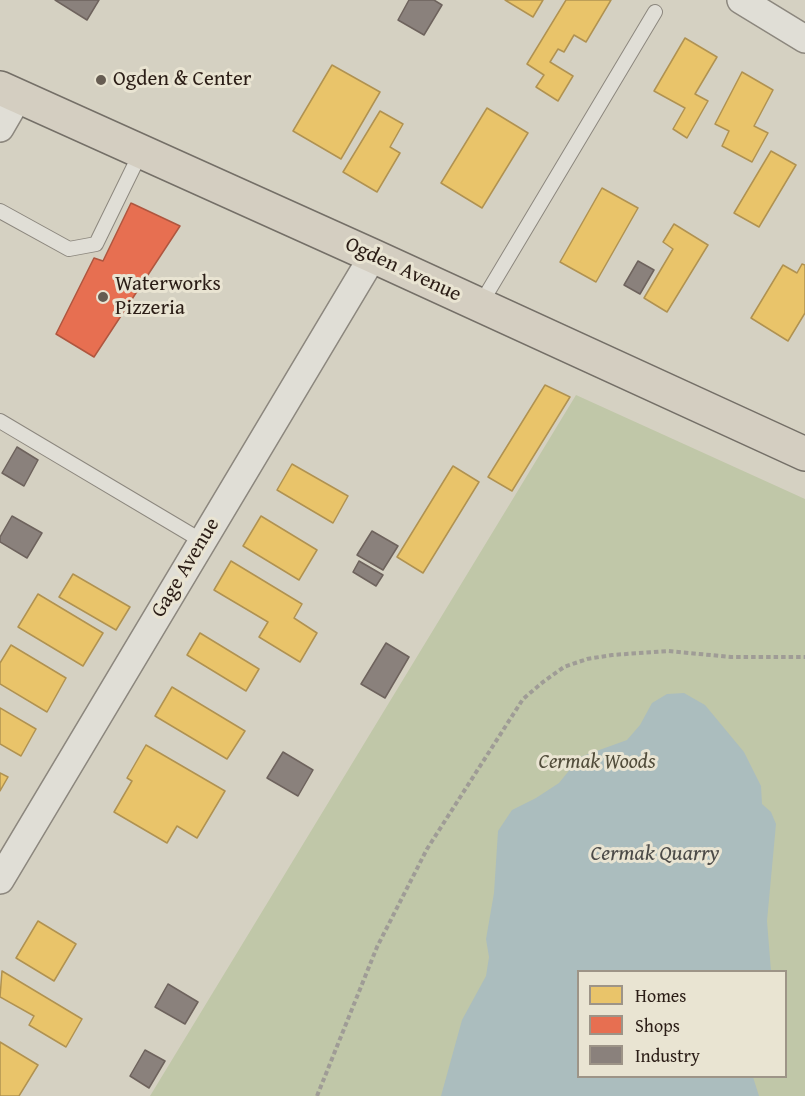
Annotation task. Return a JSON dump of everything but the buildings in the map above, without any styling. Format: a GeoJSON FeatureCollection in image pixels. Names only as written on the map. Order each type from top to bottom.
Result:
{"type":"FeatureCollection","features":[{"type":"Feature","properties":{"kind":"main road","name":"Ogden Avenue"},"geometry":{"type":"LineString","coordinates":[[9,92],[805,454]]}},
{"type":"Feature","properties":{"kind":"street"},"geometry":{"type":"LineString","coordinates":[[741,0],[805,39]]}},
{"type":"Feature","properties":{"kind":"street"},"geometry":{"type":"LineString","coordinates":[[0,128],[9,92]]}},
{"type":"Feature","properties":{"kind":"street","name":"Gage Avenue"},"geometry":{"type":"LineString","coordinates":[[0,880],[373,256]]}},
{"type":"Feature","properties":{"kind":"lane"},"geometry":{"type":"LineString","coordinates":[[480,305],[655,12]]}},
{"type":"Feature","properties":{"kind":"lane"},"geometry":{"type":"LineString","coordinates":[[0,211],[69,249],[96,244],[141,152]]}},
{"type":"Feature","properties":{"kind":"lane"},"geometry":{"type":"LineString","coordinates":[[0,421],[202,541]]}},
{"type":"Feature","properties":{"kind":"path"},"geometry":{"type":"LineString","coordinates":[[317,1096],[377,947],[427,849],[523,699],[564,667],[587,659],[638,651],[668,651],[731,657],[805,657]]}},
{"type":"Feature","properties":{"kind":"green space","name":"Cermak Woods"},"geometry":{"type":"Polygon","coordinates":[[[576,395],[805,499],[805,1096],[150,1096],[576,395]]]}},
{"type":"Feature","properties":{"kind":"water","name":"Cermak Quarry"},"geometry":{"type":"Polygon","coordinates":[[[684,693],[705,705],[744,752],[761,786],[762,804],[771,812],[776,824],[767,921],[771,970],[577,970],[577,1078],[753,1078],[759,1096],[441,1096],[462,1020],[486,976],[489,957],[486,939],[494,893],[498,831],[512,810],[559,783],[580,757],[627,740],[640,725],[652,703],[667,694],[684,693]]]}},
{"type":"Feature","properties":{"kind":"place","name":"Ogden & Center"},"geometry":{"type":"Point","coordinates":[101,80]}},
{"type":"Feature","properties":{"kind":"place","name":"Waterworks Pizzeria"},"geometry":{"type":"Point","coordinates":[103,297]}}]}
